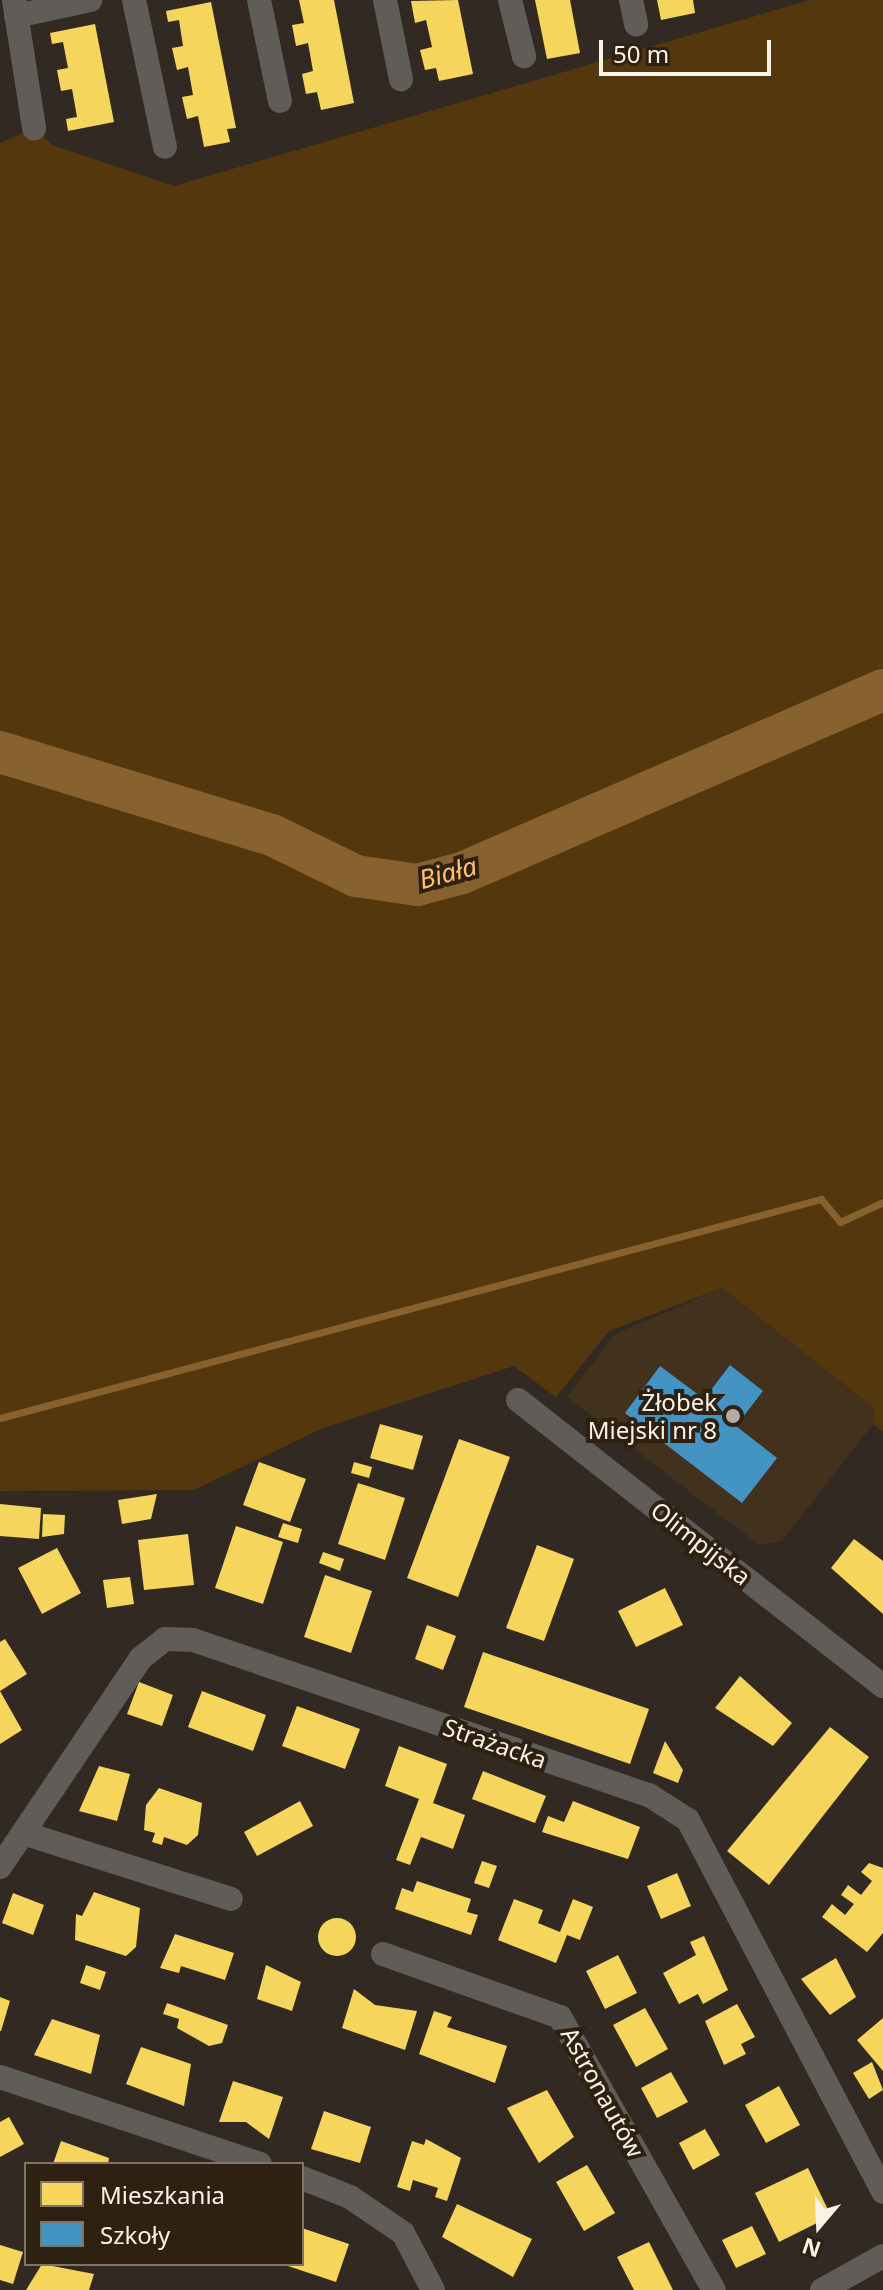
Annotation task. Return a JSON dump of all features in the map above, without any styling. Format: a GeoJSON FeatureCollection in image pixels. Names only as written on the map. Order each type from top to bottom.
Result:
{"type":"FeatureCollection","features":[{"type":"Feature","properties":{"kind":"street"},"geometry":{"type":"LineString","coordinates":[[34,128],[15,8],[90,0]]}},
{"type":"Feature","properties":{"kind":"street"},"geometry":{"type":"LineString","coordinates":[[134,0],[165,147]]}},
{"type":"Feature","properties":{"kind":"street"},"geometry":{"type":"LineString","coordinates":[[259,0],[280,101]]}},
{"type":"Feature","properties":{"kind":"street"},"geometry":{"type":"LineString","coordinates":[[385,0],[401,79]]}},
{"type":"Feature","properties":{"kind":"street"},"geometry":{"type":"LineString","coordinates":[[510,0],[524,56]]}},
{"type":"Feature","properties":{"kind":"street","name":"Olimpijska"},"geometry":{"type":"LineString","coordinates":[[518,1400],[883,1686]]}},
{"type":"Feature","properties":{"kind":"street","name":"Strażacka"},"geometry":{"type":"LineString","coordinates":[[0,1867],[141,1658],[165,1639],[193,1640],[649,1795],[688,1820],[883,2192]]}},
{"type":"Feature","properties":{"kind":"street"},"geometry":{"type":"LineString","coordinates":[[23,1833],[231,1899]]}},
{"type":"Feature","properties":{"kind":"street","name":"Astronautów"},"geometry":{"type":"LineString","coordinates":[[383,1954],[560,2017],[714,2290]]}},
{"type":"Feature","properties":{"kind":"street"},"geometry":{"type":"LineString","coordinates":[[0,2077],[254,2162]]}},
{"type":"Feature","properties":{"kind":"street"},"geometry":{"type":"LineString","coordinates":[[304,2179],[350,2197],[403,2233],[433,2290]]}},
{"type":"Feature","properties":{"kind":"street"},"geometry":{"type":"LineString","coordinates":[[822,2290],[883,2256]]}},
{"type":"Feature","properties":{"kind":"shaded area"},"geometry":{"type":"Polygon","coordinates":[[[810,0],[883,0],[883,1432],[873,1424],[874,1408],[722,1288],[609,1331],[556,1397],[514,1366],[323,1428],[194,1490],[0,1491],[0,143],[34,128],[52,145],[174,186],[810,0]]]}},
{"type":"Feature","properties":{"kind":"shaded area","name":"Żłobek Miejski nr 8"},"geometry":{"type":"Polygon","coordinates":[[[722,1288],[874,1408],[873,1424],[782,1541],[759,1545],[567,1397],[615,1334],[722,1288]]]}},
{"type":"Feature","properties":{"kind":"building: Mieszkania"},"geometry":{"type":"Polygon","coordinates":[[[299,0],[334,0],[354,103],[321,110],[317,92],[306,94],[302,74],[313,71],[308,43],[296,46],[292,25],[304,23],[299,0]]]}},
{"type":"Feature","properties":{"kind":"building: Mieszkania"},"geometry":{"type":"Polygon","coordinates":[[[458,0],[473,74],[439,81],[436,68],[425,70],[420,50],[432,47],[426,20],[415,23],[411,1],[458,0]]]}},
{"type":"Feature","properties":{"kind":"building: Mieszkania"},"geometry":{"type":"Polygon","coordinates":[[[535,0],[570,0],[580,53],[547,59],[535,0]]]}},
{"type":"Feature","properties":{"kind":"building: Mieszkania"},"geometry":{"type":"Polygon","coordinates":[[[657,0],[693,0],[695,13],[661,20],[657,0]]]}},
{"type":"Feature","properties":{"kind":"building: Mieszkania"},"geometry":{"type":"Polygon","coordinates":[[[211,2],[236,128],[227,129],[230,142],[204,147],[198,116],[187,119],[182,97],[193,95],[188,67],[177,70],[172,48],[183,46],[179,20],[168,22],[166,11],[211,2]]]}},
{"type":"Feature","properties":{"kind":"building: Mieszkania"},"geometry":{"type":"Polygon","coordinates":[[[95,24],[114,122],[68,131],[66,119],[77,117],[72,89],[61,91],[57,70],[68,68],[63,42],[52,44],[50,33],[95,24]]]}},
{"type":"Feature","properties":{"kind":"building: Mieszkania"},"geometry":{"type":"Polygon","coordinates":[[[380,1424],[423,1436],[413,1470],[370,1458],[380,1424]]]}},
{"type":"Feature","properties":{"kind":"building: Mieszkania"},"geometry":{"type":"Polygon","coordinates":[[[459,1439],[510,1457],[458,1597],[407,1578],[459,1439]]]}},
{"type":"Feature","properties":{"kind":"building: Mieszkania"},"geometry":{"type":"Polygon","coordinates":[[[259,1462],[306,1479],[290,1522],[243,1505],[259,1462]]]}},
{"type":"Feature","properties":{"kind":"building: Mieszkania"},"geometry":{"type":"Polygon","coordinates":[[[354,1462],[372,1467],[369,1478],[351,1473],[354,1462]]]}},
{"type":"Feature","properties":{"kind":"building: Mieszkania"},"geometry":{"type":"Polygon","coordinates":[[[358,1483],[405,1498],[385,1560],[338,1544],[358,1483]]]}},
{"type":"Feature","properties":{"kind":"building: Mieszkania"},"geometry":{"type":"Polygon","coordinates":[[[157,1494],[151,1519],[122,1524],[118,1500],[157,1494]]]}},
{"type":"Feature","properties":{"kind":"building: Mieszkania"},"geometry":{"type":"Polygon","coordinates":[[[0,1504],[41,1508],[39,1539],[0,1536],[0,1504]]]}},
{"type":"Feature","properties":{"kind":"building: Mieszkania"},"geometry":{"type":"Polygon","coordinates":[[[43,1514],[65,1515],[64,1534],[42,1537],[43,1514]]]}},
{"type":"Feature","properties":{"kind":"building: Mieszkania"},"geometry":{"type":"Polygon","coordinates":[[[283,1523],[302,1529],[298,1543],[278,1537],[283,1523]]]}},
{"type":"Feature","properties":{"kind":"building: Mieszkania"},"geometry":{"type":"Polygon","coordinates":[[[236,1526],[283,1542],[263,1604],[215,1588],[236,1526]]]}},
{"type":"Feature","properties":{"kind":"building: Mieszkania"},"geometry":{"type":"Polygon","coordinates":[[[188,1534],[194,1585],[144,1590],[138,1540],[188,1534]]]}},
{"type":"Feature","properties":{"kind":"building: Mieszkania"},"geometry":{"type":"Polygon","coordinates":[[[854,1539],[883,1561],[883,1614],[831,1568],[854,1539]]]}},
{"type":"Feature","properties":{"kind":"building: Mieszkania"},"geometry":{"type":"Polygon","coordinates":[[[537,1545],[574,1559],[544,1641],[506,1628],[537,1545]]]}},
{"type":"Feature","properties":{"kind":"building: Mieszkania"},"geometry":{"type":"Polygon","coordinates":[[[57,1548],[81,1593],[42,1614],[18,1568],[57,1548]]]}},
{"type":"Feature","properties":{"kind":"building: Mieszkania"},"geometry":{"type":"Polygon","coordinates":[[[323,1552],[344,1559],[340,1571],[319,1563],[323,1552]]]}},
{"type":"Feature","properties":{"kind":"building: Mieszkania"},"geometry":{"type":"Polygon","coordinates":[[[325,1575],[372,1591],[351,1653],[304,1637],[325,1575]]]}},
{"type":"Feature","properties":{"kind":"building: Mieszkania"},"geometry":{"type":"Polygon","coordinates":[[[130,1577],[134,1604],[107,1608],[103,1580],[130,1577]]]}},
{"type":"Feature","properties":{"kind":"building: Mieszkania"},"geometry":{"type":"Polygon","coordinates":[[[665,1588],[683,1625],[636,1647],[618,1611],[665,1588]]]}},
{"type":"Feature","properties":{"kind":"building: Mieszkania"},"geometry":{"type":"Polygon","coordinates":[[[427,1625],[456,1636],[443,1670],[415,1659],[427,1625]]]}},
{"type":"Feature","properties":{"kind":"building: Mieszkania"},"geometry":{"type":"Polygon","coordinates":[[[5,1639],[27,1674],[0,1691],[0,1642],[5,1639]]]}},
{"type":"Feature","properties":{"kind":"building: Mieszkania"},"geometry":{"type":"Polygon","coordinates":[[[483,1652],[649,1709],[630,1764],[464,1707],[483,1652]]]}},
{"type":"Feature","properties":{"kind":"building: Mieszkania"},"geometry":{"type":"Polygon","coordinates":[[[740,1676],[792,1723],[773,1746],[715,1708],[740,1676]]]}},
{"type":"Feature","properties":{"kind":"building: Mieszkania"},"geometry":{"type":"Polygon","coordinates":[[[139,1682],[173,1695],[162,1726],[127,1714],[139,1682]]]}},
{"type":"Feature","properties":{"kind":"building: Mieszkania"},"geometry":{"type":"Polygon","coordinates":[[[0,1691],[22,1730],[0,1744],[0,1691]]]}},
{"type":"Feature","properties":{"kind":"building: Mieszkania"},"geometry":{"type":"Polygon","coordinates":[[[202,1691],[266,1715],[253,1751],[188,1727],[202,1691]]]}},
{"type":"Feature","properties":{"kind":"building: Mieszkania"},"geometry":{"type":"Polygon","coordinates":[[[297,1706],[360,1729],[345,1769],[282,1746],[297,1706]]]}},
{"type":"Feature","properties":{"kind":"building: Mieszkania"},"geometry":{"type":"Polygon","coordinates":[[[830,1727],[869,1757],[769,1885],[727,1851],[830,1727]]]}},
{"type":"Feature","properties":{"kind":"building: Mieszkania"},"geometry":{"type":"Polygon","coordinates":[[[665,1741],[683,1770],[678,1783],[653,1773],[665,1741]]]}},
{"type":"Feature","properties":{"kind":"building: Mieszkania"},"geometry":{"type":"Polygon","coordinates":[[[399,1746],[447,1764],[433,1803],[465,1815],[453,1849],[421,1837],[410,1865],[396,1860],[419,1799],[385,1786],[399,1746]]]}},
{"type":"Feature","properties":{"kind":"building: Mieszkania"},"geometry":{"type":"Polygon","coordinates":[[[99,1766],[130,1774],[117,1821],[79,1811],[99,1766]]]}},
{"type":"Feature","properties":{"kind":"building: Mieszkania"},"geometry":{"type":"Polygon","coordinates":[[[483,1771],[546,1796],[535,1823],[472,1799],[483,1771]]]}},
{"type":"Feature","properties":{"kind":"building: Mieszkania"},"geometry":{"type":"Polygon","coordinates":[[[159,1788],[202,1803],[198,1835],[187,1845],[164,1837],[162,1845],[152,1842],[155,1833],[144,1830],[146,1805],[159,1788]]]}},
{"type":"Feature","properties":{"kind":"building: Mieszkania"},"geometry":{"type":"Polygon","coordinates":[[[300,1801],[313,1826],[257,1856],[244,1832],[300,1801]]]}},
{"type":"Feature","properties":{"kind":"building: Mieszkania"},"geometry":{"type":"Polygon","coordinates":[[[573,1801],[640,1827],[628,1859],[542,1832],[548,1816],[564,1822],[573,1801]]]}},
{"type":"Feature","properties":{"kind":"building: Mieszkania"},"geometry":{"type":"Polygon","coordinates":[[[482,1861],[497,1866],[489,1888],[474,1883],[482,1861]]]}},
{"type":"Feature","properties":{"kind":"building: Mieszkania"},"geometry":{"type":"Polygon","coordinates":[[[869,1863],[883,1868],[883,1933],[867,1952],[822,1917],[832,1904],[845,1915],[854,1904],[841,1895],[848,1885],[861,1895],[872,1881],[861,1872],[869,1863]]]}},
{"type":"Feature","properties":{"kind":"building: Mieszkania"},"geometry":{"type":"Polygon","coordinates":[[[677,1873],[691,1906],[661,1919],[647,1886],[677,1873]]]}},
{"type":"Feature","properties":{"kind":"building: Mieszkania"},"geometry":{"type":"Polygon","coordinates":[[[417,1881],[471,1899],[467,1912],[478,1915],[471,1935],[395,1909],[402,1888],[413,1892],[417,1881]]]}},
{"type":"Feature","properties":{"kind":"building: Mieszkania"},"geometry":{"type":"Polygon","coordinates":[[[94,1892],[140,1908],[136,1947],[126,1956],[75,1940],[76,1914],[82,1916],[94,1892]]]}},
{"type":"Feature","properties":{"kind":"building: Mieszkania"},"geometry":{"type":"Polygon","coordinates":[[[13,1893],[44,1905],[33,1935],[2,1923],[13,1893]]]}},
{"type":"Feature","properties":{"kind":"building: Mieszkania"},"geometry":{"type":"Polygon","coordinates":[[[514,1899],[543,1910],[538,1923],[560,1932],[573,1899],[593,1907],[580,1940],[567,1935],[556,1963],[498,1940],[514,1899]]]}},
{"type":"Feature","properties":{"kind":"building: Mieszkania"},"geometry":{"type":"Polygon","coordinates":[[[337,1918],[350,1924],[356,1937],[350,1950],[337,1956],[324,1950],[318,1937],[324,1924],[337,1918]]]}},
{"type":"Feature","properties":{"kind":"building: Mieszkania"},"geometry":{"type":"Polygon","coordinates":[[[175,1934],[234,1953],[225,1980],[181,1966],[179,1973],[160,1968],[175,1934]]]}},
{"type":"Feature","properties":{"kind":"building: Mieszkania"},"geometry":{"type":"Polygon","coordinates":[[[704,1936],[728,1990],[703,2004],[698,1994],[679,2004],[663,1973],[696,1955],[690,1942],[704,1936]]]}},
{"type":"Feature","properties":{"kind":"building: Mieszkania"},"geometry":{"type":"Polygon","coordinates":[[[618,1955],[637,1993],[605,2009],[586,1971],[618,1955]]]}},
{"type":"Feature","properties":{"kind":"building: Mieszkania"},"geometry":{"type":"Polygon","coordinates":[[[836,1958],[856,1997],[830,2015],[801,1979],[836,1958]]]}},
{"type":"Feature","properties":{"kind":"building: Mieszkania"},"geometry":{"type":"Polygon","coordinates":[[[86,1965],[106,1972],[100,1990],[80,1983],[86,1965]]]}},
{"type":"Feature","properties":{"kind":"building: Mieszkania"},"geometry":{"type":"Polygon","coordinates":[[[266,1965],[301,1982],[292,2011],[257,1999],[266,1965]]]}},
{"type":"Feature","properties":{"kind":"building: Mieszkania"},"geometry":{"type":"Polygon","coordinates":[[[354,1989],[375,2005],[417,2011],[405,2050],[342,2028],[354,1989]]]}},
{"type":"Feature","properties":{"kind":"building: Mieszkania"},"geometry":{"type":"Polygon","coordinates":[[[0,1997],[10,2001],[1,2031],[0,2031],[0,1997]]]}},
{"type":"Feature","properties":{"kind":"building: Mieszkania"},"geometry":{"type":"Polygon","coordinates":[[[167,2003],[228,2025],[222,2043],[209,2046],[177,2028],[179,2019],[163,2014],[167,2003]]]}},
{"type":"Feature","properties":{"kind":"building: Mieszkania"},"geometry":{"type":"Polygon","coordinates":[[[737,2004],[755,2037],[741,2044],[746,2054],[724,2065],[705,2021],[737,2004]]]}},
{"type":"Feature","properties":{"kind":"building: Mieszkania"},"geometry":{"type":"Polygon","coordinates":[[[645,2008],[668,2049],[636,2067],[613,2025],[645,2008]]]}},
{"type":"Feature","properties":{"kind":"building: Mieszkania"},"geometry":{"type":"Polygon","coordinates":[[[434,2011],[452,2017],[447,2027],[507,2046],[495,2083],[419,2054],[434,2011]]]}},
{"type":"Feature","properties":{"kind":"building: Mieszkania"},"geometry":{"type":"Polygon","coordinates":[[[883,2018],[883,2071],[857,2040],[883,2018]]]}},
{"type":"Feature","properties":{"kind":"building: Mieszkania"},"geometry":{"type":"Polygon","coordinates":[[[52,2019],[100,2035],[91,2074],[34,2055],[52,2019]]]}},
{"type":"Feature","properties":{"kind":"building: Mieszkania"},"geometry":{"type":"Polygon","coordinates":[[[141,2047],[191,2064],[184,2106],[126,2084],[141,2047]]]}},
{"type":"Feature","properties":{"kind":"building: Mieszkania"},"geometry":{"type":"Polygon","coordinates":[[[872,2062],[883,2090],[869,2099],[853,2073],[872,2062]]]}},
{"type":"Feature","properties":{"kind":"building: Mieszkania"},"geometry":{"type":"Polygon","coordinates":[[[671,2072],[688,2102],[657,2118],[641,2088],[671,2072]]]}},
{"type":"Feature","properties":{"kind":"building: Mieszkania"},"geometry":{"type":"Polygon","coordinates":[[[233,2081],[283,2097],[269,2139],[246,2122],[219,2122],[233,2081]]]}},
{"type":"Feature","properties":{"kind":"building: Mieszkania"},"geometry":{"type":"Polygon","coordinates":[[[779,2086],[800,2125],[766,2143],[745,2105],[779,2086]]]}},
{"type":"Feature","properties":{"kind":"building: Mieszkania"},"geometry":{"type":"Polygon","coordinates":[[[547,2090],[574,2137],[539,2163],[507,2108],[547,2090]]]}},
{"type":"Feature","properties":{"kind":"building: Mieszkania"},"geometry":{"type":"Polygon","coordinates":[[[324,2111],[371,2127],[360,2163],[311,2149],[324,2111]]]}},
{"type":"Feature","properties":{"kind":"building: Mieszkania"},"geometry":{"type":"Polygon","coordinates":[[[9,2117],[24,2144],[0,2157],[0,2122],[9,2117]]]}},
{"type":"Feature","properties":{"kind":"building: Mieszkania"},"geometry":{"type":"Polygon","coordinates":[[[705,2129],[720,2155],[693,2170],[679,2143],[705,2129]]]}},
{"type":"Feature","properties":{"kind":"building: Mieszkania"},"geometry":{"type":"Polygon","coordinates":[[[426,2139],[461,2158],[447,2201],[435,2197],[438,2188],[413,2180],[410,2191],[397,2187],[412,2141],[424,2145],[426,2139]]]}},
{"type":"Feature","properties":{"kind":"building: Mieszkania"},"geometry":{"type":"Polygon","coordinates":[[[61,2141],[109,2158],[108,2162],[54,2162],[61,2141]]]}},
{"type":"Feature","properties":{"kind":"building: Mieszkania"},"geometry":{"type":"Polygon","coordinates":[[[587,2165],[615,2213],[584,2231],[556,2182],[587,2165]]]}},
{"type":"Feature","properties":{"kind":"building: Mieszkania"},"geometry":{"type":"Polygon","coordinates":[[[808,2168],[831,2216],[779,2242],[755,2193],[808,2168]]]}},
{"type":"Feature","properties":{"kind":"building: Mieszkania"},"geometry":{"type":"Polygon","coordinates":[[[457,2204],[532,2239],[513,2277],[442,2237],[457,2204]]]}},
{"type":"Feature","properties":{"kind":"building: Mieszkania"},"geometry":{"type":"Polygon","coordinates":[[[752,2226],[766,2254],[736,2268],[722,2240],[752,2226]]]}},
{"type":"Feature","properties":{"kind":"building: Mieszkania"},"geometry":{"type":"Polygon","coordinates":[[[304,2229],[349,2244],[336,2282],[288,2266],[304,2266],[304,2229]]]}},
{"type":"Feature","properties":{"kind":"building: Mieszkania"},"geometry":{"type":"Polygon","coordinates":[[[649,2242],[673,2290],[634,2290],[617,2257],[649,2242]]]}},
{"type":"Feature","properties":{"kind":"building: Mieszkania"},"geometry":{"type":"Polygon","coordinates":[[[0,2245],[23,2252],[13,2284],[0,2280],[0,2245]]]}},
{"type":"Feature","properties":{"kind":"building: Mieszkania"},"geometry":{"type":"Polygon","coordinates":[[[41,2266],[94,2274],[89,2290],[26,2290],[41,2266]]]}},
{"type":"Feature","properties":{"kind":"building: Szkoły"},"geometry":{"type":"Polygon","coordinates":[[[730,1365],[763,1391],[736,1426],[777,1458],[742,1503],[625,1413],[660,1366],[704,1399],[730,1365]]]}},
{"type":"Feature","properties":{"kind":"waterway","name":"Biała"},"geometry":{"type":"LineString","coordinates":[[0,752],[272,835],[356,876],[417,885],[462,873],[883,690]]}},
{"type":"Feature","properties":{"kind":"waterway"},"geometry":{"type":"LineString","coordinates":[[0,1418],[821,1199],[840,1222],[883,1202]]}},
{"type":"Feature","properties":{"kind":"place","name":"Żłobek Miejski nr 8"},"geometry":{"type":"Point","coordinates":[733,1416]}}]}
